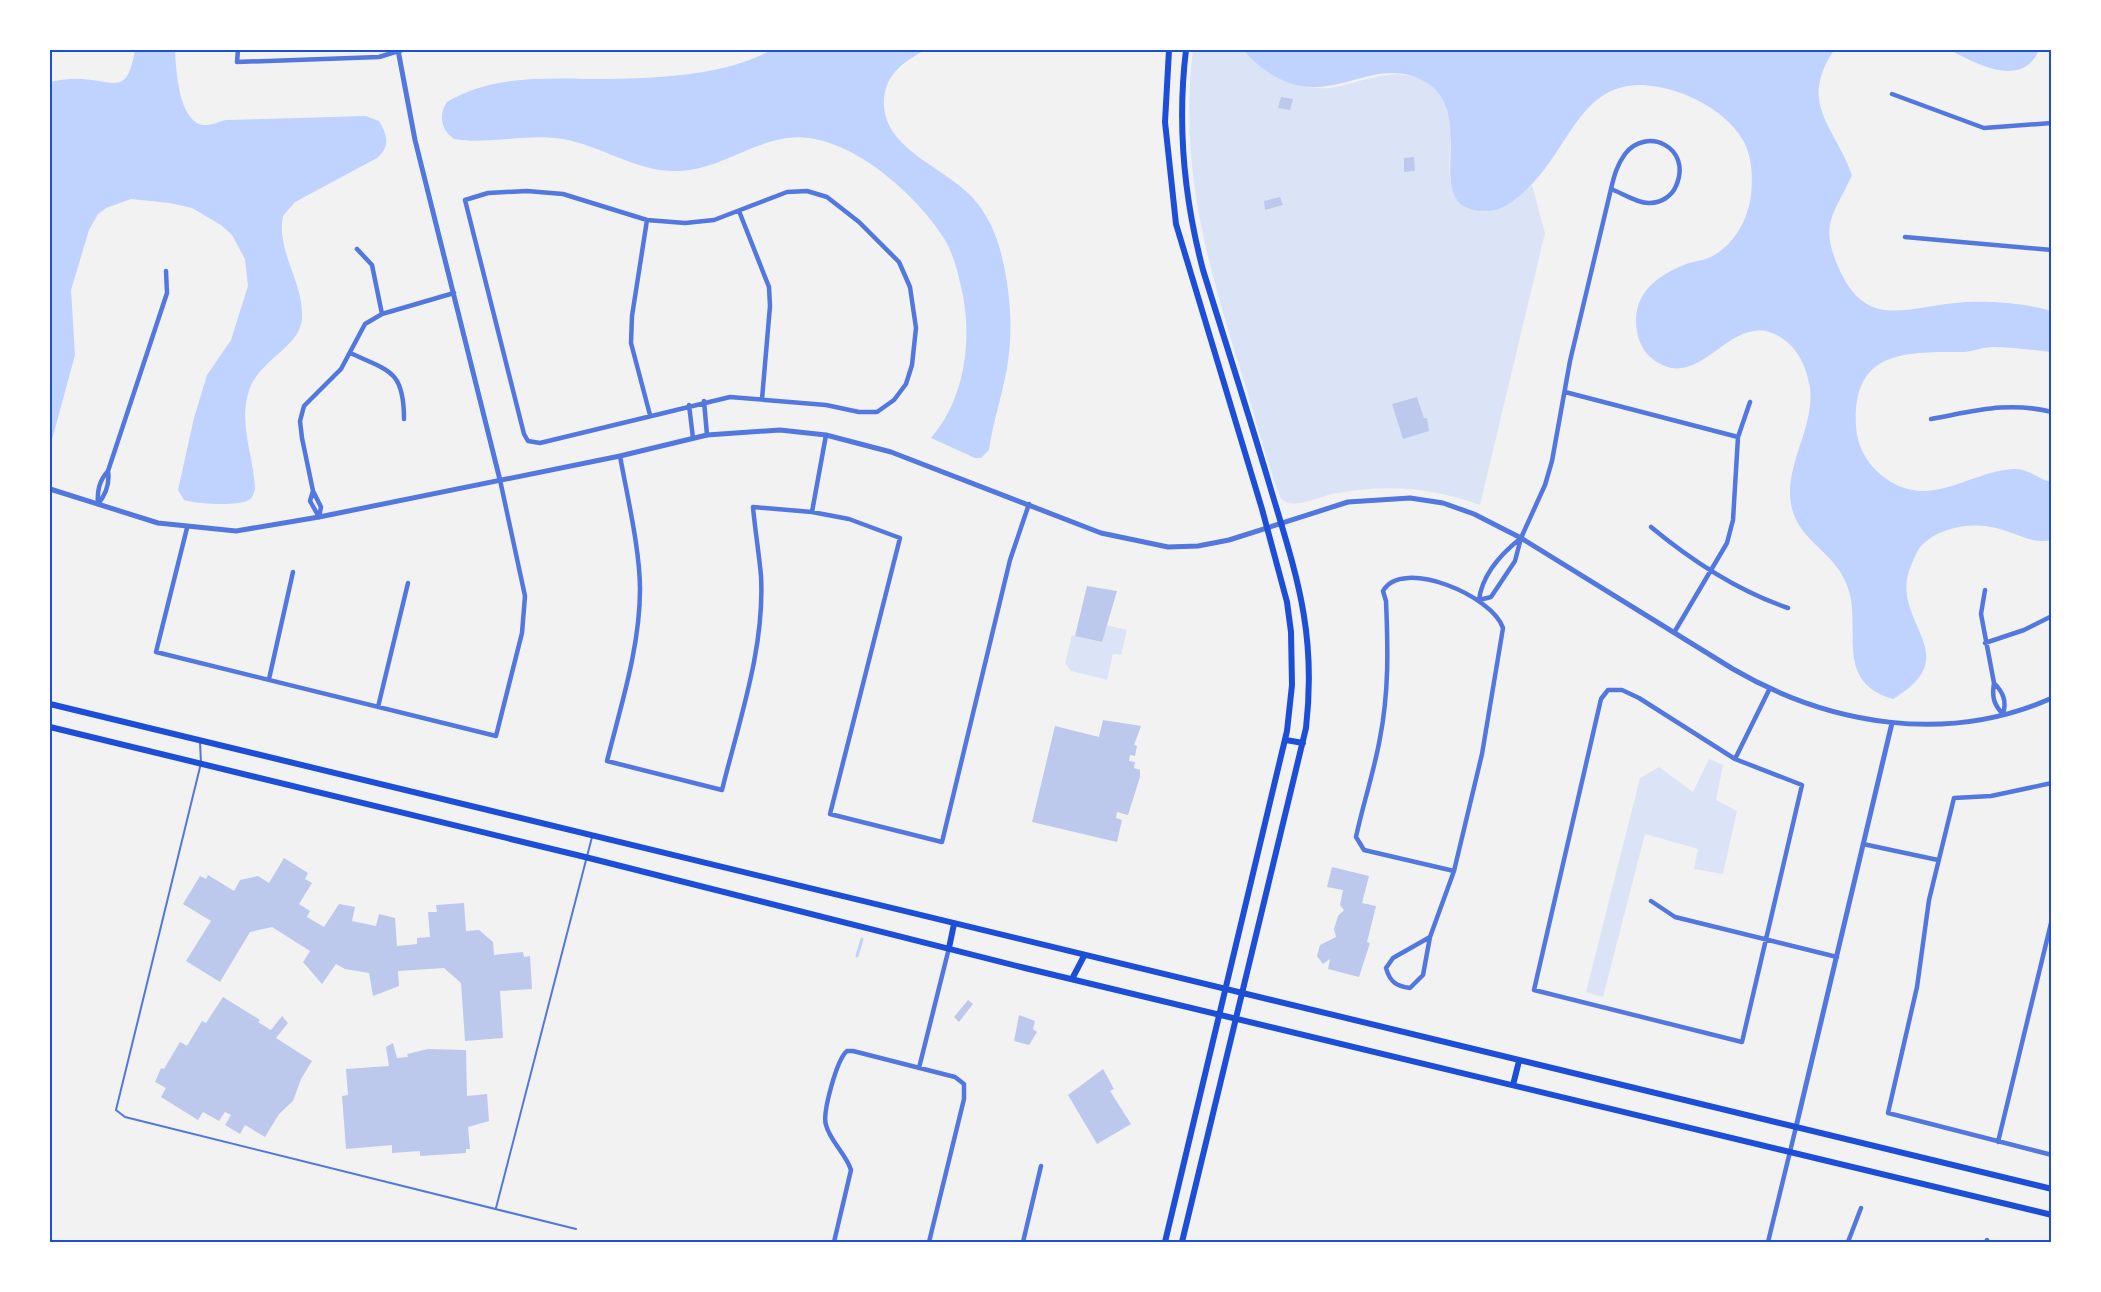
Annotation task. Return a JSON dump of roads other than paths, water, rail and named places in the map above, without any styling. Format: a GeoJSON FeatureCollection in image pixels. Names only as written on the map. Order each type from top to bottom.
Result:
{"type":"FeatureCollection","features":[{"type":"Feature","properties":{"kind":"main road"},"geometry":{"type":"LineString","coordinates":[[1165,1242],[1286,740],[1292,685],[1291,632],[1287,602],[1176,224],[1165,122],[1169,50]]}},
{"type":"Feature","properties":{"kind":"main road"},"geometry":{"type":"LineString","coordinates":[[1182,1242],[1303,743],[1309,699],[1308,629],[1302,595],[1203,270],[1191,221],[1182,142],[1186,50]]}},
{"type":"Feature","properties":{"kind":"main road"},"geometry":{"type":"LineString","coordinates":[[50,704],[1243,995],[2052,1189]]}},
{"type":"Feature","properties":{"kind":"main road"},"geometry":{"type":"LineString","coordinates":[[50,727],[585,857],[1072,979],[2052,1215]]}},
{"type":"Feature","properties":{"kind":"main road"},"geometry":{"type":"LineString","coordinates":[[1286,740],[1303,743]]}},
{"type":"Feature","properties":{"kind":"main road"},"geometry":{"type":"LineString","coordinates":[[949,948],[954,924]]}},
{"type":"Feature","properties":{"kind":"main road"},"geometry":{"type":"LineString","coordinates":[[1072,979],[1084,956]]}},
{"type":"Feature","properties":{"kind":"main road"},"geometry":{"type":"LineString","coordinates":[[1513,1085],[1519,1061]]}},
{"type":"Feature","properties":{"kind":"street"},"geometry":{"type":"LineString","coordinates":[[187,528],[156,652],[496,736],[522,633],[525,596],[500,480],[415,140],[400,50],[379,57],[237,62],[238,50]]}},
{"type":"Feature","properties":{"kind":"street"},"geometry":{"type":"LineString","coordinates":[[1892,94],[1984,128],[2052,123]]}},
{"type":"Feature","properties":{"kind":"street"},"geometry":{"type":"LineString","coordinates":[[1479,600],[1491,597],[1515,561],[1521,538],[1545,485],[1565,392],[1611,189],[1616,169],[1626,152],[1640,142],[1654,142],[1672,149],[1681,162],[1681,176],[1675,190],[1663,200],[1648,204],[1611,189]]}},
{"type":"Feature","properties":{"kind":"street"},"geometry":{"type":"LineString","coordinates":[[527,191],[563,194],[646,220],[685,224],[714,220],[739,211],[787,192],[807,191],[827,197],[859,222],[899,262],[910,287],[916,328],[912,365],[906,384],[894,400],[877,412],[859,412],[826,405],[730,397],[704,401],[540,443],[528,441],[524,434],[465,200],[488,193],[527,191]]}},
{"type":"Feature","properties":{"kind":"street"},"geometry":{"type":"LineString","coordinates":[[739,211],[769,287],[770,306],[762,399]]}},
{"type":"Feature","properties":{"kind":"street"},"geometry":{"type":"LineString","coordinates":[[646,220],[632,316],[631,343],[650,415]]}},
{"type":"Feature","properties":{"kind":"street"},"geometry":{"type":"LineString","coordinates":[[1905,237],[2052,250]]}},
{"type":"Feature","properties":{"kind":"street"},"geometry":{"type":"LineString","coordinates":[[357,249],[372,265],[382,314]]}},
{"type":"Feature","properties":{"kind":"street"},"geometry":{"type":"LineString","coordinates":[[98,504],[97,493],[108,471],[167,293],[166,271]]}},
{"type":"Feature","properties":{"kind":"street"},"geometry":{"type":"LineString","coordinates":[[320,517],[321,507],[313,491],[302,438],[300,421],[304,406],[314,394],[330,382],[365,324],[382,314],[454,293]]}},
{"type":"Feature","properties":{"kind":"street"},"geometry":{"type":"LineString","coordinates":[[350,352],[385,368],[396,378],[404,394],[404,419]]}},
{"type":"Feature","properties":{"kind":"street"},"geometry":{"type":"LineString","coordinates":[[1565,392],[1738,437]]}},
{"type":"Feature","properties":{"kind":"street"},"geometry":{"type":"LineString","coordinates":[[704,401],[707,435]]}},
{"type":"Feature","properties":{"kind":"street"},"geometry":{"type":"LineString","coordinates":[[1675,631],[1727,543],[1733,520],[1738,437],[1750,402]]}},
{"type":"Feature","properties":{"kind":"street"},"geometry":{"type":"LineString","coordinates":[[689,405],[693,438]]}},
{"type":"Feature","properties":{"kind":"street"},"geometry":{"type":"LineString","coordinates":[[1931,419],[2000,406],[2027,406],[2052,412]]}},
{"type":"Feature","properties":{"kind":"street"},"geometry":{"type":"LineString","coordinates":[[50,489],[130,516],[187,528],[244,530],[320,517],[621,456],[707,435],[780,430],[826,435],[891,452],[1101,533],[1130,541],[1168,547],[1198,546],[1281,524],[1312,511],[1348,502],[1410,498],[1443,503],[1474,514],[1521,538],[1769,690],[1805,705],[1892,723],[1932,725],[1974,721],[2052,698]]}},
{"type":"Feature","properties":{"kind":"street"},"geometry":{"type":"LineString","coordinates":[[812,512],[826,435]]}},
{"type":"Feature","properties":{"kind":"street"},"geometry":{"type":"LineString","coordinates":[[621,456],[640,586],[638,624],[631,663],[608,761],[722,790],[753,666],[759,620],[761,577],[753,507],[812,512],[849,519],[900,538],[830,814],[942,842],[1010,560],[1029,504]]}},
{"type":"Feature","properties":{"kind":"street"},"geometry":{"type":"LineString","coordinates":[[313,491],[310,501],[320,517]]}},
{"type":"Feature","properties":{"kind":"street"},"geometry":{"type":"LineString","coordinates":[[1651,527],[1673,545],[1758,598],[1788,608]]}},
{"type":"Feature","properties":{"kind":"street"},"geometry":{"type":"LineString","coordinates":[[1479,600],[1480,588],[1503,552],[1521,538]]}},
{"type":"Feature","properties":{"kind":"street"},"geometry":{"type":"LineString","coordinates":[[269,679],[293,572]]}},
{"type":"Feature","properties":{"kind":"street"},"geometry":{"type":"LineString","coordinates":[[1430,937],[1393,958],[1386,968],[1389,979],[1398,986],[1410,988],[1423,975],[1430,937],[1454,871],[1482,754],[1503,642],[1501,619],[1479,600],[1451,587],[1422,579],[1405,578],[1388,582],[1383,591],[1386,601],[1389,666],[1386,702],[1380,739],[1356,837],[1364,850],[1371,853],[1454,871]]}},
{"type":"Feature","properties":{"kind":"street"},"geometry":{"type":"LineString","coordinates":[[378,707],[408,582]]}},
{"type":"Feature","properties":{"kind":"street"},"geometry":{"type":"LineString","coordinates":[[1985,590],[1981,614],[1994,683],[1992,694],[1995,706],[2003,714]]}},
{"type":"Feature","properties":{"kind":"street"},"geometry":{"type":"LineString","coordinates":[[1985,643],[2024,630],[2052,616]]}},
{"type":"Feature","properties":{"kind":"street"},"geometry":{"type":"LineString","coordinates":[[1994,683],[2001,691],[2006,704],[2003,714]]}},
{"type":"Feature","properties":{"kind":"street"},"geometry":{"type":"LineString","coordinates":[[1608,690],[1622,690],[1640,698],[1735,759],[1802,784],[1766,940],[1742,1042],[1534,990],[1601,699],[1608,690]]}},
{"type":"Feature","properties":{"kind":"street"},"geometry":{"type":"LineString","coordinates":[[1735,759],[1769,690]]}},
{"type":"Feature","properties":{"kind":"street"},"geometry":{"type":"LineString","coordinates":[[1768,1242],[1892,723]]}},
{"type":"Feature","properties":{"kind":"street"},"geometry":{"type":"LineString","coordinates":[[2052,783],[1990,796],[1954,798],[1929,900],[1917,987],[1888,1113],[2052,1155]]}},
{"type":"Feature","properties":{"kind":"street"},"geometry":{"type":"LineString","coordinates":[[1863,844],[1938,860]]}},
{"type":"Feature","properties":{"kind":"street"},"geometry":{"type":"LineString","coordinates":[[1651,902],[1675,917],[1837,957]]}},
{"type":"Feature","properties":{"kind":"street"},"geometry":{"type":"LineString","coordinates":[[1998,1142],[2052,920]]}},
{"type":"Feature","properties":{"kind":"street"},"geometry":{"type":"LineString","coordinates":[[919,1068],[949,948]]}},
{"type":"Feature","properties":{"kind":"street"},"geometry":{"type":"LineString","coordinates":[[834,1242],[851,1170],[826,1127],[825,1115],[838,1061],[847,1051],[955,1077],[964,1084],[964,1099],[929,1242]]}},
{"type":"Feature","properties":{"kind":"street"},"geometry":{"type":"LineString","coordinates":[[1023,1242],[1041,1166]]}},
{"type":"Feature","properties":{"kind":"street"},"geometry":{"type":"LineString","coordinates":[[1848,1242],[1861,1208]]}},
{"type":"Feature","properties":{"kind":"lane"},"geometry":{"type":"LineString","coordinates":[[200,742],[201,763],[116,1110],[125,1117],[576,1229]]}},
{"type":"Feature","properties":{"kind":"lane"},"geometry":{"type":"LineString","coordinates":[[496,1208],[592,837]]}},
{"type":"Feature","properties":{"kind":"water"},"geometry":{"type":"Polygon","coordinates":[[[135,50],[175,50],[181,96],[190,117],[198,123],[207,125],[226,120],[366,116],[379,121],[386,136],[384,150],[377,158],[295,202],[283,216],[283,242],[299,292],[302,318],[294,338],[260,372],[248,394],[245,418],[255,489],[250,499],[242,503],[216,504],[184,500],[178,490],[194,418],[207,375],[231,340],[248,286],[245,259],[232,235],[221,225],[192,208],[131,199],[106,208],[98,214],[89,230],[71,290],[75,355],[50,447],[50,82],[78,79],[112,83],[124,80],[132,65],[135,50]]]}},
{"type":"Feature","properties":{"kind":"water"},"geometry":{"type":"Polygon","coordinates":[[[771,50],[925,50],[904,63],[888,82],[884,99],[886,116],[893,131],[903,144],[960,186],[977,203],[987,217],[997,241],[1007,283],[1010,348],[989,450],[981,458],[975,458],[931,438],[951,407],[963,371],[966,352],[966,314],[951,253],[933,222],[917,204],[898,185],[855,155],[833,144],[810,138],[788,138],[759,145],[705,167],[675,171],[660,170],[632,163],[563,139],[535,137],[481,141],[454,139],[446,131],[442,122],[442,112],[447,102],[497,83],[532,79],[681,75],[729,66],[771,50]]]}},
{"type":"Feature","properties":{"kind":"water"},"geometry":{"type":"Polygon","coordinates":[[[1243,50],[1834,50],[1819,85],[1819,100],[1829,128],[1852,175],[1834,212],[1829,232],[1834,256],[1852,291],[1863,302],[1876,308],[1890,310],[1978,302],[2017,304],[2051,311],[2051,352],[1992,347],[1965,352],[1922,353],[1886,360],[1873,369],[1863,382],[1857,401],[1856,427],[1860,446],[1869,463],[1882,476],[1899,486],[1913,490],[1942,489],[1999,471],[2014,469],[2023,470],[2051,482],[2051,540],[2033,540],[1993,527],[1982,526],[1949,529],[1929,539],[1916,554],[1909,571],[1906,590],[1926,653],[1924,668],[1914,683],[1893,699],[1874,691],[1863,680],[1856,667],[1853,652],[1851,604],[1842,574],[1805,534],[1792,509],[1791,480],[1809,415],[1810,402],[1809,381],[1799,356],[1786,341],[1766,331],[1749,332],[1732,339],[1701,361],[1685,367],[1668,367],[1649,356],[1638,335],[1637,310],[1640,300],[1652,284],[1679,267],[1719,252],[1733,239],[1747,214],[1752,182],[1749,154],[1732,125],[1707,105],[1678,92],[1645,85],[1620,88],[1600,98],[1584,113],[1540,175],[1522,194],[1498,209],[1488,211],[1467,208],[1455,197],[1451,181],[1449,118],[1442,98],[1427,83],[1405,74],[1383,73],[1319,87],[1295,85],[1270,74],[1243,50]]]}},
{"type":"Feature","properties":{"kind":"water"},"geometry":{"type":"Polygon","coordinates":[[[1950,50],[2039,50],[2031,62],[2022,68],[2010,71],[1985,66],[1950,50]]]}},
{"type":"Feature","properties":{"kind":"waterway"},"geometry":{"type":"LineString","coordinates":[[857,956],[862,939]]}}]}
